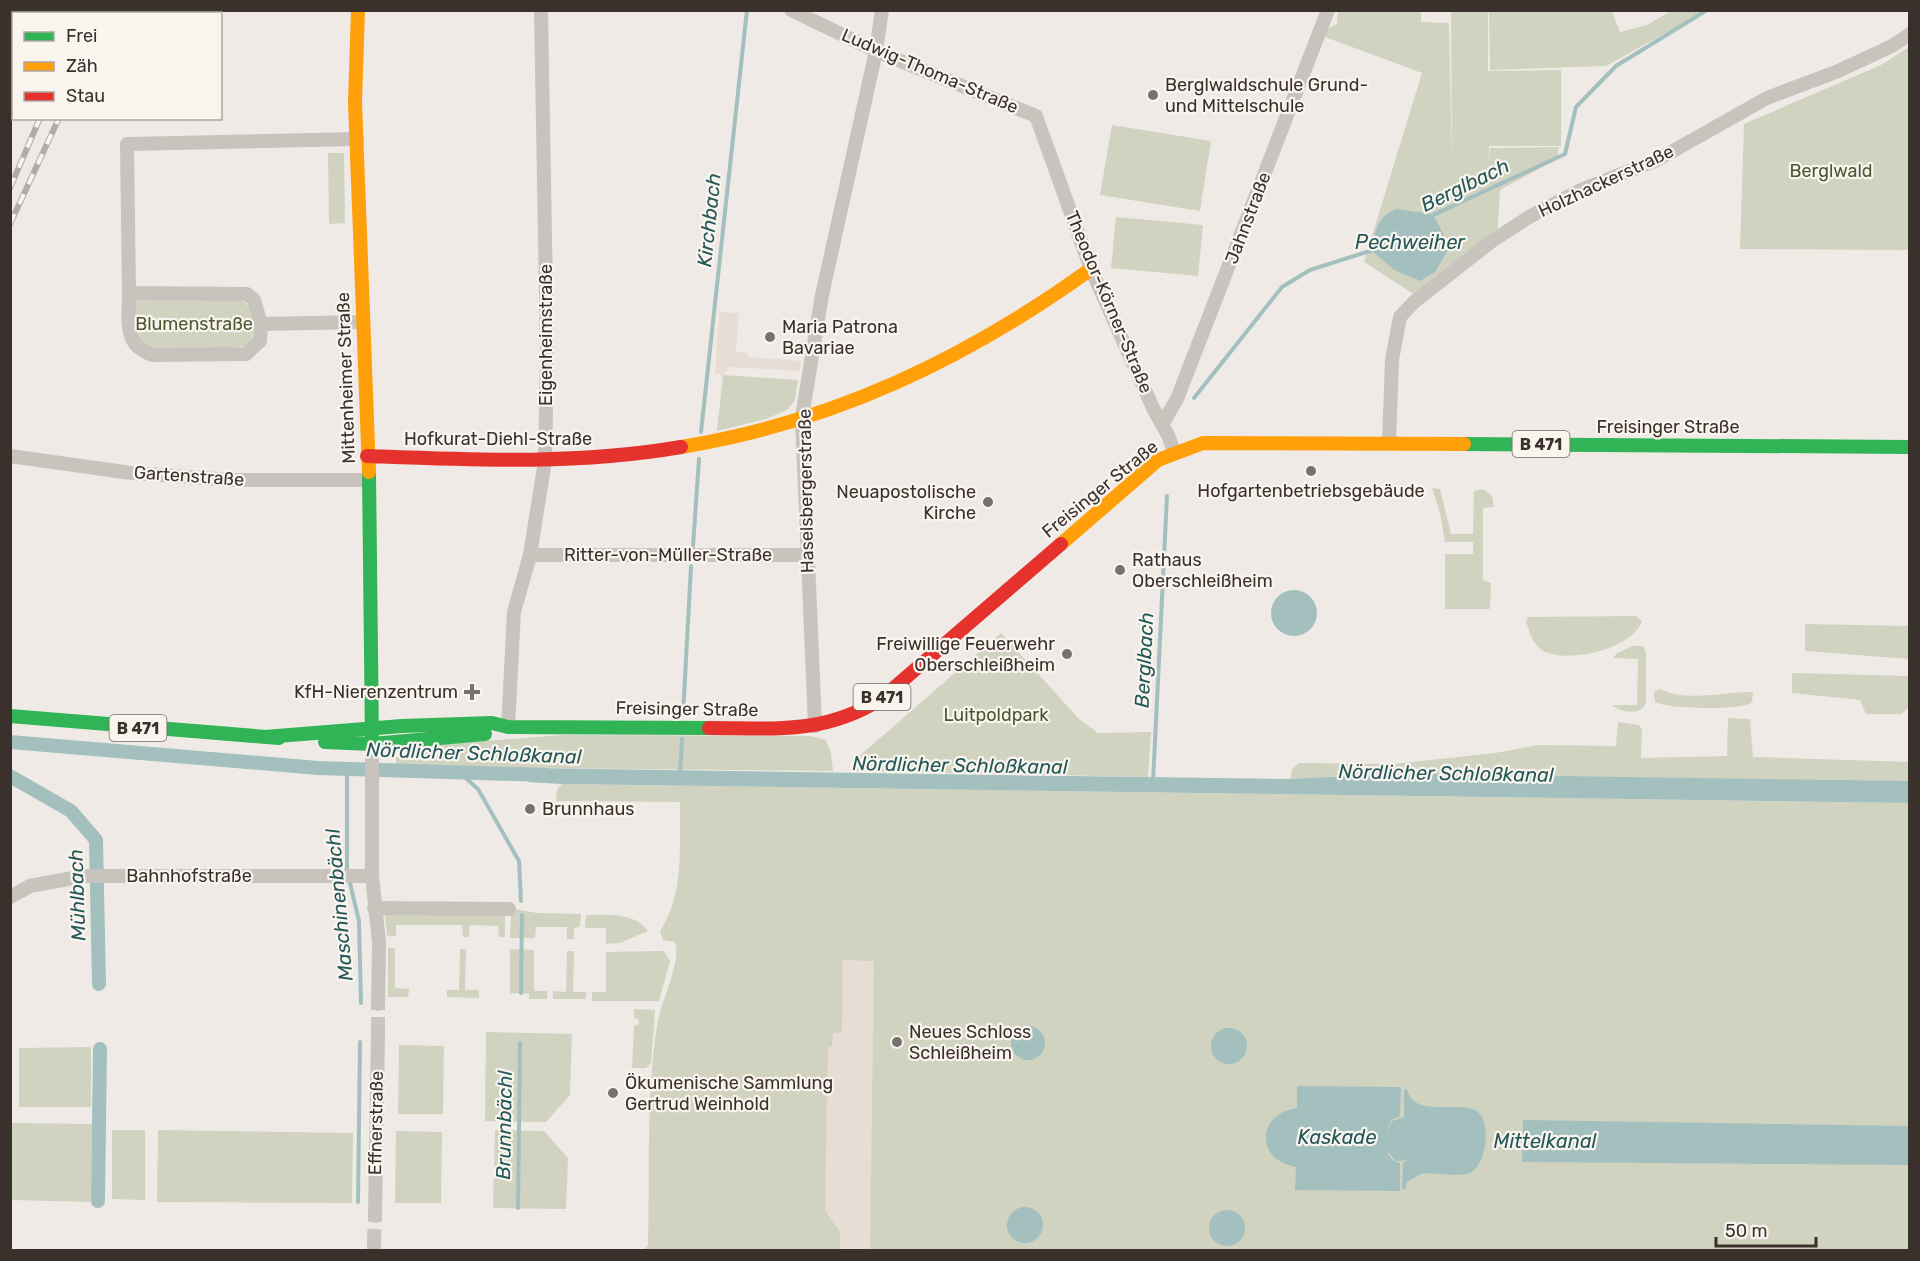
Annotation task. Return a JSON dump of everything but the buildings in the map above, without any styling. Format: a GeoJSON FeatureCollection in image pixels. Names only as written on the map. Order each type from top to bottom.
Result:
{"type":"FeatureCollection","features":[{"type":"Feature","properties":{"kind":"main road","name":"Mittenheimer Straße"},"geometry":{"type":"LineString","coordinates":[[357,10],[357,139],[369,480],[372,744]]}},
{"type":"Feature","properties":{"kind":"main road","name":"Hofkurat-Diehl-Straße"},"geometry":{"type":"LineString","coordinates":[[367,456],[545,461],[602,457],[686,446],[737,436],[879,392],[957,355],[1049,300],[1091,269]]}},
{"type":"Feature","properties":{"kind":"main road","name":"Freisinger Straße"},"geometry":{"type":"LineString","coordinates":[[373,728],[492,723],[508,727],[815,726],[847,720],[881,699],[1158,460],[1174,452],[1203,443],[1389,442],[1910,447]]}},
{"type":"Feature","properties":{"kind":"main road","name":"B 471"},"geometry":{"type":"LineString","coordinates":[[10,716],[372,744]]}},
{"type":"Feature","properties":{"kind":"main road"},"geometry":{"type":"LineString","coordinates":[[372,744],[456,739],[508,727]]}},
{"type":"Feature","properties":{"kind":"main road","name":"B 471"},"geometry":{"type":"LineString","coordinates":[[265,737],[373,728]]}},
{"type":"Feature","properties":{"kind":"street","name":"Eigenheimstraße"},"geometry":{"type":"LineString","coordinates":[[508,727],[514,612],[530,555],[545,461],[547,352],[541,10]]}},
{"type":"Feature","properties":{"kind":"street","name":"Ludwig-Thoma-Straße"},"geometry":{"type":"LineString","coordinates":[[791,10],[876,51],[1036,116]]}},
{"type":"Feature","properties":{"kind":"street","name":"Haselsbergerstraße"},"geometry":{"type":"LineString","coordinates":[[815,726],[806,555],[802,417],[822,295],[876,51],[882,10]]}},
{"type":"Feature","properties":{"kind":"street","name":"Jahnstraße"},"geometry":{"type":"LineString","coordinates":[[1163,423],[1177,399],[1329,10]]}},
{"type":"Feature","properties":{"kind":"street","name":"Holzhackerstraße"},"geometry":{"type":"LineString","coordinates":[[1389,442],[1392,360],[1400,317],[1431,289],[1529,217],[1581,190],[1657,160],[1767,99],[1836,72],[1892,46],[1910,34]]}},
{"type":"Feature","properties":{"kind":"street","name":"Theodor-Körner-Straße"},"geometry":{"type":"LineString","coordinates":[[1036,116],[1091,269],[1153,408],[1163,423],[1174,452]]}},
{"type":"Feature","properties":{"kind":"street"},"geometry":{"type":"LineString","coordinates":[[129,293],[247,294],[254,300],[261,324],[260,341],[246,354],[153,355],[141,351],[134,344],[129,332],[123,144],[357,139]]}},
{"type":"Feature","properties":{"kind":"street"},"geometry":{"type":"LineString","coordinates":[[261,324],[362,322]]}},
{"type":"Feature","properties":{"kind":"street","name":"Gartenstraße"},"geometry":{"type":"LineString","coordinates":[[10,456],[131,473],[230,480],[369,480]]}},
{"type":"Feature","properties":{"kind":"street","name":"Ritter-von-Müller-Straße"},"geometry":{"type":"LineString","coordinates":[[530,555],[806,555]]}},
{"type":"Feature","properties":{"kind":"street"},"geometry":{"type":"LineString","coordinates":[[372,744],[365,876],[374,908],[379,942],[378,1004]]}},
{"type":"Feature","properties":{"kind":"street","name":"Bahnhofstraße"},"geometry":{"type":"LineString","coordinates":[[10,897],[38,884],[84,876],[365,876]]}},
{"type":"Feature","properties":{"kind":"street"},"geometry":{"type":"LineString","coordinates":[[374,908],[508,909]]}},
{"type":"Feature","properties":{"kind":"street","name":"Effnerstraße"},"geometry":{"type":"LineString","coordinates":[[375,1216],[378,1031]]}},
{"type":"Feature","properties":{"kind":"green space"},"geometry":{"type":"Polygon","coordinates":[[[1338,11],[1421,11],[1421,22],[1449,23],[1452,165],[1451,11],[1488,11],[1488,71],[1561,70],[1561,146],[1489,146],[1489,167],[1490,148],[1559,147],[1557,159],[1500,190],[1497,240],[1415,295],[1364,262],[1422,73],[1317,34],[1337,24],[1338,11]]]}},
{"type":"Feature","properties":{"kind":"green space"},"geometry":{"type":"Polygon","coordinates":[[[1489,11],[1612,11],[1620,32],[1647,25],[1671,11],[1705,11],[1606,66],[1490,70],[1489,11]]]}},
{"type":"Feature","properties":{"kind":"green space","name":"Berglwald"},"geometry":{"type":"Polygon","coordinates":[[[1909,47],[1909,250],[1740,249],[1744,124],[1881,65],[1909,47]]]}},
{"type":"Feature","properties":{"kind":"green space"},"geometry":{"type":"Polygon","coordinates":[[[1112,125],[1211,141],[1200,211],[1100,195],[1112,125]]]}},
{"type":"Feature","properties":{"kind":"green space"},"geometry":{"type":"Polygon","coordinates":[[[328,153],[344,153],[345,223],[329,224],[328,153]]]}},
{"type":"Feature","properties":{"kind":"green space"},"geometry":{"type":"Polygon","coordinates":[[[1116,217],[1203,225],[1198,276],[1111,268],[1116,217]]]}},
{"type":"Feature","properties":{"kind":"green space","name":"Blumenstraße"},"geometry":{"type":"Polygon","coordinates":[[[238,298],[248,306],[254,322],[251,341],[244,346],[231,349],[148,349],[136,334],[133,312],[136,299],[238,298]]]}},
{"type":"Feature","properties":{"kind":"green space"},"geometry":{"type":"Polygon","coordinates":[[[723,375],[798,380],[795,400],[787,410],[766,419],[717,431],[723,375]]]}},
{"type":"Feature","properties":{"kind":"green space"},"geometry":{"type":"Polygon","coordinates":[[[1432,488],[1440,489],[1451,534],[1473,534],[1474,491],[1483,489],[1492,496],[1494,507],[1483,508],[1483,580],[1491,583],[1490,609],[1445,609],[1445,554],[1473,554],[1473,542],[1445,542],[1440,513],[1432,488]]]}},
{"type":"Feature","properties":{"kind":"green space"},"geometry":{"type":"Polygon","coordinates":[[[1636,616],[1642,621],[1636,631],[1626,639],[1598,652],[1566,656],[1542,650],[1534,641],[1526,622],[1528,617],[1636,616]]]}},
{"type":"Feature","properties":{"kind":"green space"},"geometry":{"type":"Polygon","coordinates":[[[1805,624],[1909,626],[1909,659],[1805,651],[1805,624]]]}},
{"type":"Feature","properties":{"kind":"green space","name":"Luitpoldpark"},"geometry":{"type":"Polygon","coordinates":[[[1001,633],[1079,719],[1098,733],[1151,732],[1148,777],[852,771],[857,758],[1001,633]]]}},
{"type":"Feature","properties":{"kind":"green space"},"geometry":{"type":"Polygon","coordinates":[[[1633,646],[1643,646],[1646,652],[1646,701],[1644,707],[1628,712],[1612,705],[1637,705],[1638,659],[1613,658],[1617,653],[1633,646]]]}},
{"type":"Feature","properties":{"kind":"green space"},"geometry":{"type":"Polygon","coordinates":[[[1792,673],[1909,676],[1909,706],[1902,714],[1866,714],[1860,700],[1792,693],[1792,673]]]}},
{"type":"Feature","properties":{"kind":"green space"},"geometry":{"type":"Polygon","coordinates":[[[1660,689],[1694,696],[1753,692],[1752,702],[1746,705],[1705,708],[1655,702],[1654,692],[1660,689]]]}},
{"type":"Feature","properties":{"kind":"green space"},"geometry":{"type":"Polygon","coordinates":[[[1728,718],[1750,719],[1753,757],[1910,762],[1909,782],[1291,778],[1292,769],[1299,763],[1393,764],[1495,753],[1539,745],[1616,746],[1618,722],[1639,725],[1642,730],[1641,758],[1727,756],[1728,718]]]}},
{"type":"Feature","properties":{"kind":"green space"},"geometry":{"type":"Polygon","coordinates":[[[563,735],[810,736],[826,740],[831,752],[833,771],[528,768],[527,775],[396,770],[396,757],[408,756],[407,747],[563,735]]]}},
{"type":"Feature","properties":{"kind":"green space"},"geometry":{"type":"Polygon","coordinates":[[[562,784],[1909,803],[1909,1250],[643,1250],[648,1246],[651,1080],[657,1026],[676,960],[675,942],[663,940],[660,931],[674,901],[677,885],[680,852],[680,802],[556,801],[557,789],[562,784]]]}},
{"type":"Feature","properties":{"kind":"green space"},"geometry":{"type":"Polygon","coordinates":[[[515,909],[537,913],[581,914],[580,927],[574,928],[574,939],[567,939],[567,927],[536,927],[535,938],[510,938],[511,915],[515,909]]]}},
{"type":"Feature","properties":{"kind":"green space"},"geometry":{"type":"Polygon","coordinates":[[[385,913],[505,915],[505,937],[499,937],[498,926],[470,925],[469,937],[463,937],[462,925],[396,925],[396,936],[387,936],[385,913]]]}},
{"type":"Feature","properties":{"kind":"green space"},"geometry":{"type":"Polygon","coordinates":[[[586,915],[628,918],[635,920],[648,931],[620,943],[606,944],[606,928],[585,928],[586,915]]]}},
{"type":"Feature","properties":{"kind":"green space"},"geometry":{"type":"Polygon","coordinates":[[[388,948],[395,948],[395,988],[409,989],[408,997],[388,997],[388,948]]]}},
{"type":"Feature","properties":{"kind":"green space"},"geometry":{"type":"Polygon","coordinates":[[[460,949],[466,949],[465,990],[479,990],[479,998],[447,997],[447,990],[459,990],[460,949]]]}},
{"type":"Feature","properties":{"kind":"green space"},"geometry":{"type":"Polygon","coordinates":[[[510,949],[534,950],[534,991],[547,991],[547,999],[529,999],[529,994],[510,993],[510,949]]]}},
{"type":"Feature","properties":{"kind":"green space"},"geometry":{"type":"Polygon","coordinates":[[[567,951],[574,951],[573,992],[586,992],[586,999],[553,999],[553,991],[566,992],[567,951]]]}},
{"type":"Feature","properties":{"kind":"green space"},"geometry":{"type":"Polygon","coordinates":[[[664,951],[670,961],[659,1001],[592,1001],[592,992],[606,992],[606,952],[664,951]]]}},
{"type":"Feature","properties":{"kind":"green space"},"geometry":{"type":"Polygon","coordinates":[[[634,1009],[655,1010],[651,1063],[646,1068],[632,1068],[634,1026],[639,1024],[638,1019],[634,1018],[634,1009]]]}},
{"type":"Feature","properties":{"kind":"green space"},"geometry":{"type":"Polygon","coordinates":[[[486,1032],[572,1034],[570,1095],[546,1122],[485,1121],[486,1032]]]}},
{"type":"Feature","properties":{"kind":"green space"},"geometry":{"type":"Polygon","coordinates":[[[399,1045],[444,1046],[443,1114],[398,1114],[399,1045]]]}},
{"type":"Feature","properties":{"kind":"green space"},"geometry":{"type":"Polygon","coordinates":[[[91,1047],[91,1107],[19,1107],[19,1048],[91,1047]]]}},
{"type":"Feature","properties":{"kind":"green space"},"geometry":{"type":"Polygon","coordinates":[[[11,1123],[92,1124],[91,1202],[11,1200],[11,1123]]]}},
{"type":"Feature","properties":{"kind":"green space"},"geometry":{"type":"Polygon","coordinates":[[[112,1130],[145,1130],[145,1200],[112,1199],[112,1130]]]}},
{"type":"Feature","properties":{"kind":"green space"},"geometry":{"type":"Polygon","coordinates":[[[158,1130],[353,1133],[352,1203],[157,1202],[158,1130]]]}},
{"type":"Feature","properties":{"kind":"green space"},"geometry":{"type":"Polygon","coordinates":[[[495,1130],[544,1131],[568,1158],[566,1209],[493,1208],[495,1130]]]}},
{"type":"Feature","properties":{"kind":"green space"},"geometry":{"type":"Polygon","coordinates":[[[396,1131],[442,1132],[441,1203],[395,1203],[396,1131]]]}},
{"type":"Feature","properties":{"kind":"shaded area"},"geometry":{"type":"Polygon","coordinates":[[[719,312],[739,313],[736,352],[748,353],[748,357],[801,361],[800,371],[729,367],[724,375],[715,374],[719,312]]]}},
{"type":"Feature","properties":{"kind":"shaded area"},"geometry":{"type":"Polygon","coordinates":[[[843,960],[874,961],[870,1250],[840,1250],[840,1232],[825,1211],[828,1047],[832,1047],[833,1033],[842,1032],[843,960]]]}},
{"type":"Feature","properties":{"kind":"water","name":"Pechweiher"},"geometry":{"type":"Polygon","coordinates":[[[1396,209],[1433,214],[1450,247],[1435,272],[1420,281],[1394,270],[1372,251],[1380,221],[1396,209]]]}},
{"type":"Feature","properties":{"kind":"water"},"geometry":{"type":"Polygon","coordinates":[[[1294,590],[1310,597],[1317,613],[1310,629],[1294,636],[1278,629],[1271,613],[1278,597],[1294,590]]]}},
{"type":"Feature","properties":{"kind":"water"},"geometry":{"type":"Polygon","coordinates":[[[527,768],[1281,779],[1415,774],[1909,781],[1910,803],[562,784],[528,782],[527,768]]]}},
{"type":"Feature","properties":{"kind":"water"},"geometry":{"type":"Polygon","coordinates":[[[1028,1026],[1040,1031],[1045,1043],[1040,1055],[1028,1060],[1016,1055],[1011,1043],[1016,1031],[1028,1026]]]}},
{"type":"Feature","properties":{"kind":"water"},"geometry":{"type":"Polygon","coordinates":[[[1229,1028],[1241,1034],[1247,1046],[1241,1058],[1229,1064],[1217,1058],[1211,1046],[1217,1034],[1229,1028]]]}},
{"type":"Feature","properties":{"kind":"water","name":"Kaskade"},"geometry":{"type":"Polygon","coordinates":[[[1297,1086],[1401,1087],[1400,1116],[1391,1120],[1386,1134],[1392,1121],[1404,1117],[1404,1090],[1407,1089],[1411,1098],[1426,1106],[1475,1110],[1481,1115],[1486,1133],[1483,1154],[1474,1170],[1467,1174],[1421,1174],[1407,1182],[1405,1189],[1402,1189],[1403,1163],[1408,1160],[1396,1161],[1387,1151],[1392,1159],[1396,1162],[1400,1163],[1400,1191],[1295,1190],[1296,1167],[1283,1163],[1273,1156],[1267,1147],[1266,1137],[1268,1127],[1274,1119],[1284,1112],[1297,1108],[1297,1086]]]}},
{"type":"Feature","properties":{"kind":"water","name":"Mittelkanal"},"geometry":{"type":"Polygon","coordinates":[[[1523,1120],[1909,1126],[1909,1165],[1522,1162],[1523,1120]]]}},
{"type":"Feature","properties":{"kind":"water"},"geometry":{"type":"Polygon","coordinates":[[[1025,1207],[1037,1213],[1043,1225],[1037,1237],[1025,1243],[1013,1237],[1007,1225],[1013,1213],[1025,1207]]]}},
{"type":"Feature","properties":{"kind":"water"},"geometry":{"type":"Polygon","coordinates":[[[1227,1210],[1239,1216],[1245,1228],[1239,1240],[1227,1246],[1215,1240],[1209,1228],[1215,1216],[1227,1210]]]}},
{"type":"Feature","properties":{"kind":"waterway","name":"Kirchbach"},"geometry":{"type":"LineString","coordinates":[[701,432],[747,10]]}},
{"type":"Feature","properties":{"kind":"waterway","name":"Berglbach"},"geometry":{"type":"LineString","coordinates":[[1431,216],[1565,154],[1576,107],[1616,66],[1707,10]]}},
{"type":"Feature","properties":{"kind":"waterway","name":"Berglbach"},"geometry":{"type":"LineString","coordinates":[[1194,398],[1282,287],[1310,270],[1376,249]]}},
{"type":"Feature","properties":{"kind":"waterway","name":"Kirchbach"},"geometry":{"type":"LineString","coordinates":[[693,546],[699,459]]}},
{"type":"Feature","properties":{"kind":"waterway","name":"Berglbach"},"geometry":{"type":"LineString","coordinates":[[1153,782],[1167,496]]}},
{"type":"Feature","properties":{"kind":"waterway","name":"Kirchbach"},"geometry":{"type":"LineString","coordinates":[[683,715],[691,566]]}},
{"type":"Feature","properties":{"kind":"waterway","name":"Kirchbach"},"geometry":{"type":"LineString","coordinates":[[680,774],[682,739]]}},
{"type":"Feature","properties":{"kind":"waterway","name":"Nördlicher Schloßkanal"},"geometry":{"type":"LineString","coordinates":[[10,742],[318,768],[546,775]]}},
{"type":"Feature","properties":{"kind":"waterway","name":"Maschinenbächl"},"geometry":{"type":"LineString","coordinates":[[347,770],[347,872]]}},
{"type":"Feature","properties":{"kind":"waterway","name":"Brunnbächl"},"geometry":{"type":"LineString","coordinates":[[460,773],[478,789],[519,861],[521,901]]}},
{"type":"Feature","properties":{"kind":"waterway","name":"Mühlbach"},"geometry":{"type":"LineString","coordinates":[[10,776],[71,811],[96,840],[99,984]]}},
{"type":"Feature","properties":{"kind":"waterway","name":"Maschinenbächl"},"geometry":{"type":"LineString","coordinates":[[349,879],[359,921],[361,1003]]}},
{"type":"Feature","properties":{"kind":"waterway","name":"Brunnbächl"},"geometry":{"type":"LineString","coordinates":[[521,993],[522,915]]}},
{"type":"Feature","properties":{"kind":"waterway","name":"Maschinenbächl"},"geometry":{"type":"LineString","coordinates":[[358,1202],[360,1042]]}},
{"type":"Feature","properties":{"kind":"waterway","name":"Brunnbächl"},"geometry":{"type":"LineString","coordinates":[[518,1208],[520,1043]]}},
{"type":"Feature","properties":{"kind":"waterway","name":"Mühlbach"},"geometry":{"type":"LineString","coordinates":[[98,1201],[100,1049]]}},
{"type":"Feature","properties":{"kind":"tunnel"},"geometry":{"type":"LineString","coordinates":[[378,1004],[378,1031]]}},
{"type":"Feature","properties":{"kind":"tunnel"},"geometry":{"type":"LineString","coordinates":[[374,1243],[375,1216]]}},
{"type":"Feature","properties":{"kind":"railway"},"geometry":{"type":"LineString","coordinates":[[10,188],[39,120]]}},
{"type":"Feature","properties":{"kind":"railway"},"geometry":{"type":"LineString","coordinates":[[10,224],[58,120]]}},
{"type":"Feature","properties":{"kind":"traffic: fast"},"geometry":{"type":"LineString","coordinates":[[1464,444],[1910,447]]}},
{"type":"Feature","properties":{"kind":"traffic: fast"},"geometry":{"type":"LineString","coordinates":[[369,472],[372,742]]}},
{"type":"Feature","properties":{"kind":"traffic: fast"},"geometry":{"type":"LineString","coordinates":[[10,716],[279,738]]}},
{"type":"Feature","properties":{"kind":"traffic: fast"},"geometry":{"type":"LineString","coordinates":[[265,737],[402,726],[492,723],[508,727],[709,728]]}},
{"type":"Feature","properties":{"kind":"traffic: fast"},"geometry":{"type":"LineString","coordinates":[[325,742],[372,744],[485,734]]}},
{"type":"Feature","properties":{"kind":"traffic: slow"},"geometry":{"type":"LineString","coordinates":[[358,10],[355,102],[369,472]]}},
{"type":"Feature","properties":{"kind":"traffic: slow"},"geometry":{"type":"LineString","coordinates":[[681,447],[737,436],[792,421],[896,382],[996,331],[1091,269]]}},
{"type":"Feature","properties":{"kind":"traffic: slow"},"geometry":{"type":"LineString","coordinates":[[1061,544],[1158,460],[1203,443],[1464,444]]}},
{"type":"Feature","properties":{"kind":"traffic: jam"},"geometry":{"type":"LineString","coordinates":[[367,456],[485,460],[563,459],[603,457],[681,447]]}},
{"type":"Feature","properties":{"kind":"traffic: jam"},"geometry":{"type":"LineString","coordinates":[[709,728],[798,727],[839,719],[860,711],[881,699],[1061,544]]}},
{"type":"Feature","properties":{"kind":"place","name":"Berglwaldschule Grund- und Mittelschule"},"geometry":{"type":"Point","coordinates":[1153,95]}},
{"type":"Feature","properties":{"kind":"place","name":"Maria Patrona Bavariae"},"geometry":{"type":"Point","coordinates":[770,337]}},
{"type":"Feature","properties":{"kind":"place","name":"Hofgartenbetriebsgebäude"},"geometry":{"type":"Point","coordinates":[1311,471]}},
{"type":"Feature","properties":{"kind":"place","name":"Neuapostolische Kirche"},"geometry":{"type":"Point","coordinates":[988,502]}},
{"type":"Feature","properties":{"kind":"place","name":"Rathaus Oberschleißheim"},"geometry":{"type":"Point","coordinates":[1120,570]}},
{"type":"Feature","properties":{"kind":"place","name":"Freiwillige Feuerwehr Oberschleißheim"},"geometry":{"type":"Point","coordinates":[1067,654]}},
{"type":"Feature","properties":{"kind":"place","name":"KfH-Nierenzentrum"},"geometry":{"type":"Point","coordinates":[472,692]}},
{"type":"Feature","properties":{"kind":"place","name":"Brunnhaus"},"geometry":{"type":"Point","coordinates":[530,809]}},
{"type":"Feature","properties":{"kind":"place","name":"Neues Schloss Schleißheim"},"geometry":{"type":"Point","coordinates":[897,1042]}},
{"type":"Feature","properties":{"kind":"place","name":"Ökumenische Sammlung Gertrud Weinhold"},"geometry":{"type":"Point","coordinates":[613,1093]}}]}
